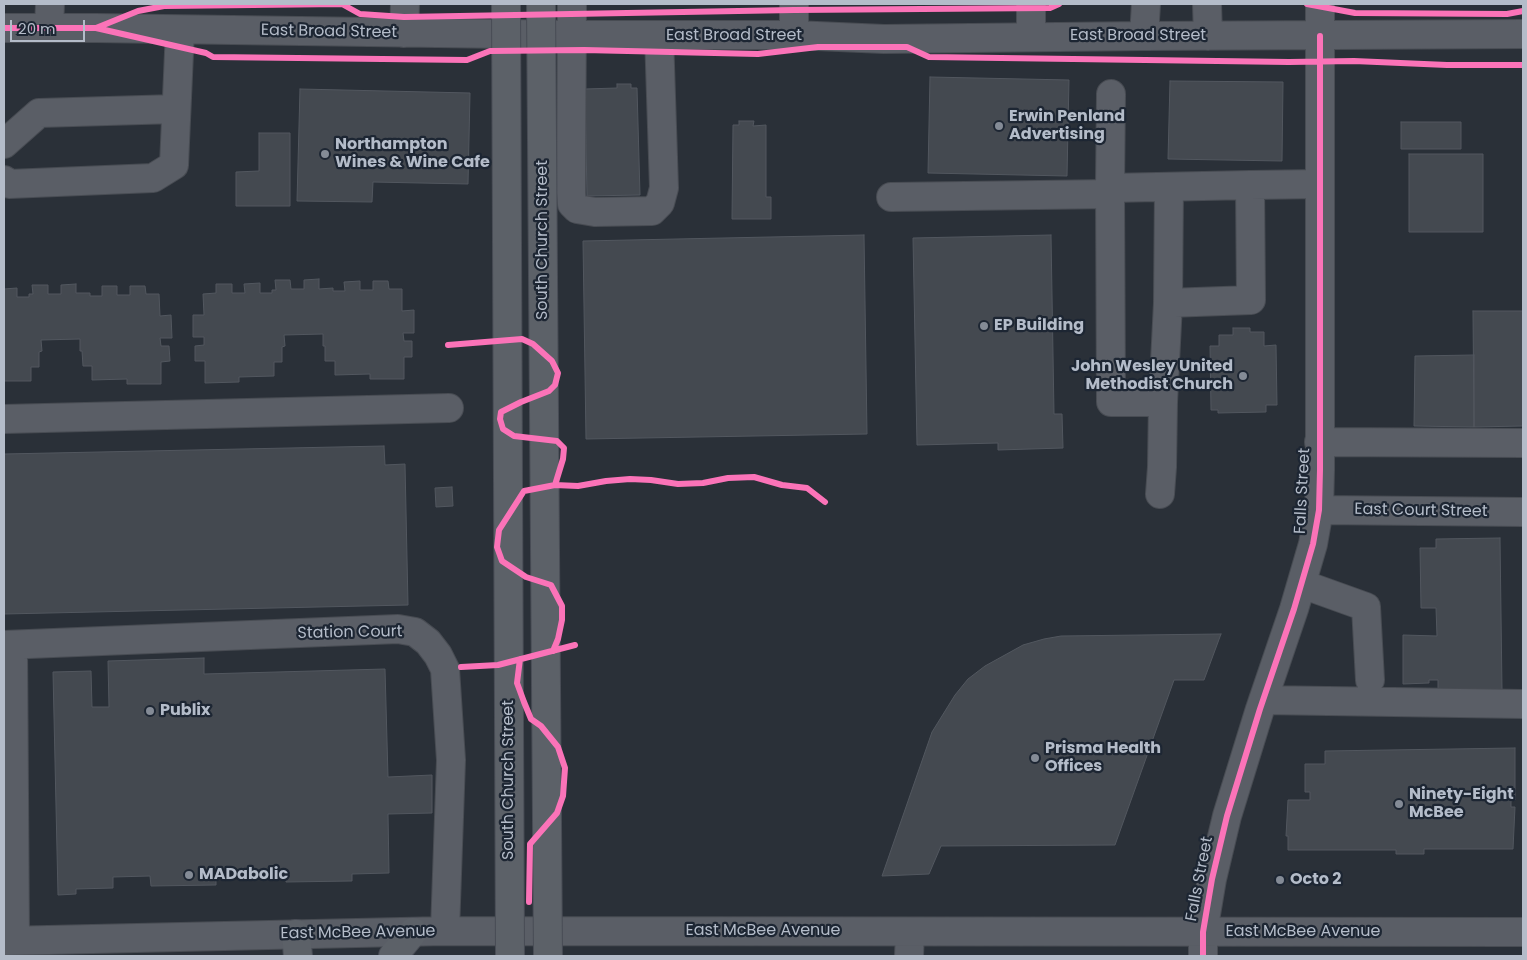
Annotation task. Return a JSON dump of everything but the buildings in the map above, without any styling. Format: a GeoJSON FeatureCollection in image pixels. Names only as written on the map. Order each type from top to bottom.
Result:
{"type":"FeatureCollection","features":[{"type":"Feature","properties":{"kind":"main road","name":"South Church Street"},"geometry":{"type":"LineString","coordinates":[[506,4],[510,956]]}},
{"type":"Feature","properties":{"kind":"main road","name":"South Church Street"},"geometry":{"type":"LineString","coordinates":[[541,4],[548,956]]}},
{"type":"Feature","properties":{"kind":"main road"},"geometry":{"type":"LineString","coordinates":[[393,956],[413,932]]}},
{"type":"Feature","properties":{"kind":"street"},"geometry":{"type":"LineString","coordinates":[[404,33],[405,4]]}},
{"type":"Feature","properties":{"kind":"street"},"geometry":{"type":"LineString","coordinates":[[572,4],[572,204],[577,210],[604,212],[652,211],[660,203],[664,188],[659,35]]}},
{"type":"Feature","properties":{"kind":"street"},"geometry":{"type":"LineString","coordinates":[[794,4],[794,35]]}},
{"type":"Feature","properties":{"kind":"street"},"geometry":{"type":"LineString","coordinates":[[1031,4],[1031,37]]}},
{"type":"Feature","properties":{"kind":"street"},"geometry":{"type":"LineString","coordinates":[[1144,36],[1146,4]]}},
{"type":"Feature","properties":{"kind":"street"},"geometry":{"type":"LineString","coordinates":[[1207,4],[1208,36]]}},
{"type":"Feature","properties":{"kind":"street","name":"Falls Street"},"geometry":{"type":"LineString","coordinates":[[1203,944],[1212,879],[1227,816],[1302,584],[1313,544],[1318,510],[1320,470],[1320,4]]}},
{"type":"Feature","properties":{"kind":"street","name":"East Broad Street"},"geometry":{"type":"LineString","coordinates":[[4,28],[50,16],[180,30],[573,35],[794,35],[884,39],[1523,34]]}},
{"type":"Feature","properties":{"kind":"street"},"geometry":{"type":"LineString","coordinates":[[4,180],[9,184],[153,178],[174,165],[180,30]]}},
{"type":"Feature","properties":{"kind":"street"},"geometry":{"type":"LineString","coordinates":[[1111,94],[1111,402],[1163,402]]}},
{"type":"Feature","properties":{"kind":"street"},"geometry":{"type":"LineString","coordinates":[[4,144],[39,113],[176,109]]}},
{"type":"Feature","properties":{"kind":"street"},"geometry":{"type":"LineString","coordinates":[[891,197],[1110,191],[1170,187],[1320,184]]}},
{"type":"Feature","properties":{"kind":"street"},"geometry":{"type":"LineString","coordinates":[[1168,303],[1251,300],[1250,186]]}},
{"type":"Feature","properties":{"kind":"street"},"geometry":{"type":"LineString","coordinates":[[1160,494],[1168,303],[1170,187]]}},
{"type":"Feature","properties":{"kind":"street"},"geometry":{"type":"LineString","coordinates":[[4,419],[449,408]]}},
{"type":"Feature","properties":{"kind":"street"},"geometry":{"type":"LineString","coordinates":[[1319,442],[1523,443]]}},
{"type":"Feature","properties":{"kind":"street","name":"East Court Street"},"geometry":{"type":"LineString","coordinates":[[1318,510],[1523,512]]}},
{"type":"Feature","properties":{"kind":"street"},"geometry":{"type":"LineString","coordinates":[[1302,584],[1366,607],[1370,680]]}},
{"type":"Feature","properties":{"kind":"street","name":"Station Court"},"geometry":{"type":"LineString","coordinates":[[8,645],[398,629],[415,632],[428,642],[438,655],[445,669],[451,760],[445,931]]}},
{"type":"Feature","properties":{"kind":"street"},"geometry":{"type":"LineString","coordinates":[[8,645],[10,941]]}},
{"type":"Feature","properties":{"kind":"street"},"geometry":{"type":"LineString","coordinates":[[1263,700],[1523,704]]}},
{"type":"Feature","properties":{"kind":"street","name":"East McBee Avenue"},"geometry":{"type":"LineString","coordinates":[[10,941],[139,947],[297,945],[413,932],[445,931],[910,944],[1472,944],[1523,932]]}},
{"type":"Feature","properties":{"kind":"cycle path"},"geometry":{"type":"LineString","coordinates":[[96,28],[138,11],[164,6],[342,4],[360,14],[404,17],[794,10],[1050,8],[1059,4]]}},
{"type":"Feature","properties":{"kind":"cycle path"},"geometry":{"type":"LineString","coordinates":[[1307,4],[1355,13],[1507,14],[1523,11]]}},
{"type":"Feature","properties":{"kind":"cycle path"},"geometry":{"type":"LineString","coordinates":[[4,28],[96,28],[206,53],[213,57],[467,60],[490,51],[584,50],[758,54],[818,47],[907,47],[929,57],[1289,62],[1354,61],[1447,65],[1523,65]]}},
{"type":"Feature","properties":{"kind":"cycle path"},"geometry":{"type":"LineString","coordinates":[[1203,956],[1203,932],[1212,879],[1227,816],[1260,709],[1294,609],[1313,544],[1319,510],[1320,36]]}},
{"type":"Feature","properties":{"kind":"cycle path"},"geometry":{"type":"LineString","coordinates":[[448,345],[522,339],[533,344],[552,361],[558,373],[555,385],[549,391],[501,412],[500,419],[503,429],[514,436],[557,441],[564,448],[563,459],[555,485],[524,491],[499,530],[497,547],[502,561],[526,577],[551,585],[562,606],[562,620],[553,651]]}},
{"type":"Feature","properties":{"kind":"cycle path"},"geometry":{"type":"LineString","coordinates":[[555,485],[578,486],[630,479],[678,484],[703,483],[728,478],[754,477],[782,485],[807,488],[825,502]]}},
{"type":"Feature","properties":{"kind":"cycle path"},"geometry":{"type":"LineString","coordinates":[[461,667],[498,665],[575,645]]}},
{"type":"Feature","properties":{"kind":"cycle path"},"geometry":{"type":"LineString","coordinates":[[520,659],[517,683],[531,719],[541,726],[558,747],[565,768],[563,796],[557,813],[530,844],[529,902]]}},
{"type":"Feature","properties":{"kind":"place","name":"Erwin Penland Advertising"},"geometry":{"type":"Point","coordinates":[999,126]}},
{"type":"Feature","properties":{"kind":"place","name":"Northampton Wines & Wine Cafe"},"geometry":{"type":"Point","coordinates":[325,154]}},
{"type":"Feature","properties":{"kind":"place","name":"EP Building"},"geometry":{"type":"Point","coordinates":[984,326]}},
{"type":"Feature","properties":{"kind":"place","name":"John Wesley United Methodist Church"},"geometry":{"type":"Point","coordinates":[1243,376]}},
{"type":"Feature","properties":{"kind":"place","name":"Publix"},"geometry":{"type":"Point","coordinates":[150,711]}},
{"type":"Feature","properties":{"kind":"place","name":"Prisma Health Offices"},"geometry":{"type":"Point","coordinates":[1035,758]}},
{"type":"Feature","properties":{"kind":"place","name":"Ninety-Eight McBee"},"geometry":{"type":"Point","coordinates":[1399,804]}},
{"type":"Feature","properties":{"kind":"place","name":"MADabolic"},"geometry":{"type":"Point","coordinates":[189,875]}},
{"type":"Feature","properties":{"kind":"place","name":"Octo 2"},"geometry":{"type":"Point","coordinates":[1280,880]}}]}
